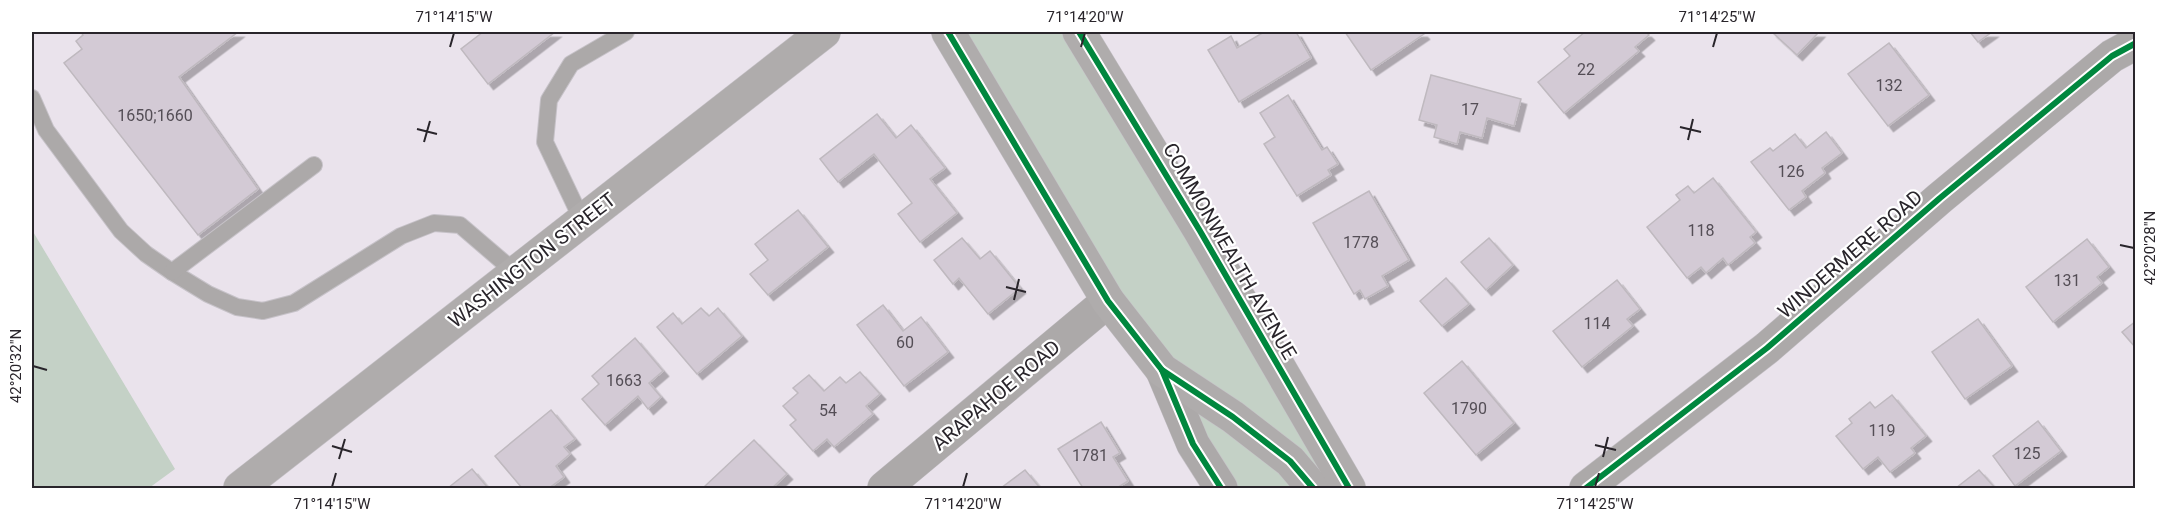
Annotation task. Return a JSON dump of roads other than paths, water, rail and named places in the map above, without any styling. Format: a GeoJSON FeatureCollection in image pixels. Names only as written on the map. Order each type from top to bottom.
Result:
{"type":"FeatureCollection","features":[{"type":"Feature","properties":{"kind":"main road","name":"WASHINGTON STREET"},"geometry":{"type":"LineString","coordinates":[[240,489],[824,32]]}},
{"type":"Feature","properties":{"kind":"main road"},"geometry":{"type":"LineString","coordinates":[[948,32],[1108,301],[1162,370],[1233,417],[1290,461],[1313,489]]}},
{"type":"Feature","properties":{"kind":"main road","name":"COMMONWEALTH AVENUE"},"geometry":{"type":"LineString","coordinates":[[1079,32],[1200,231],[1349,489]]}},
{"type":"Feature","properties":{"kind":"street","name":"WINDERMERE ROAD"},"geometry":{"type":"LineString","coordinates":[[1586,489],[1767,348],[1940,198],[2112,56],[2136,43]]}},
{"type":"Feature","properties":{"kind":"street","name":"ARAPAHOE ROAD"},"geometry":{"type":"LineString","coordinates":[[884,489],[1108,301]]}},
{"type":"Feature","properties":{"kind":"street"},"geometry":{"type":"LineString","coordinates":[[1162,370],[1193,444],[1221,489]]}},
{"type":"Feature","properties":{"kind":"lane"},"geometry":{"type":"LineString","coordinates":[[582,220],[545,142],[549,100],[571,64],[626,32]]}},
{"type":"Feature","properties":{"kind":"lane"},"geometry":{"type":"LineString","coordinates":[[32,98],[46,130],[121,231],[146,254],[172,272],[208,294],[237,307],[263,311],[294,303],[401,236],[434,223],[460,225],[516,273]]}},
{"type":"Feature","properties":{"kind":"lane"},"geometry":{"type":"LineString","coordinates":[[172,272],[314,165]]}}]}
